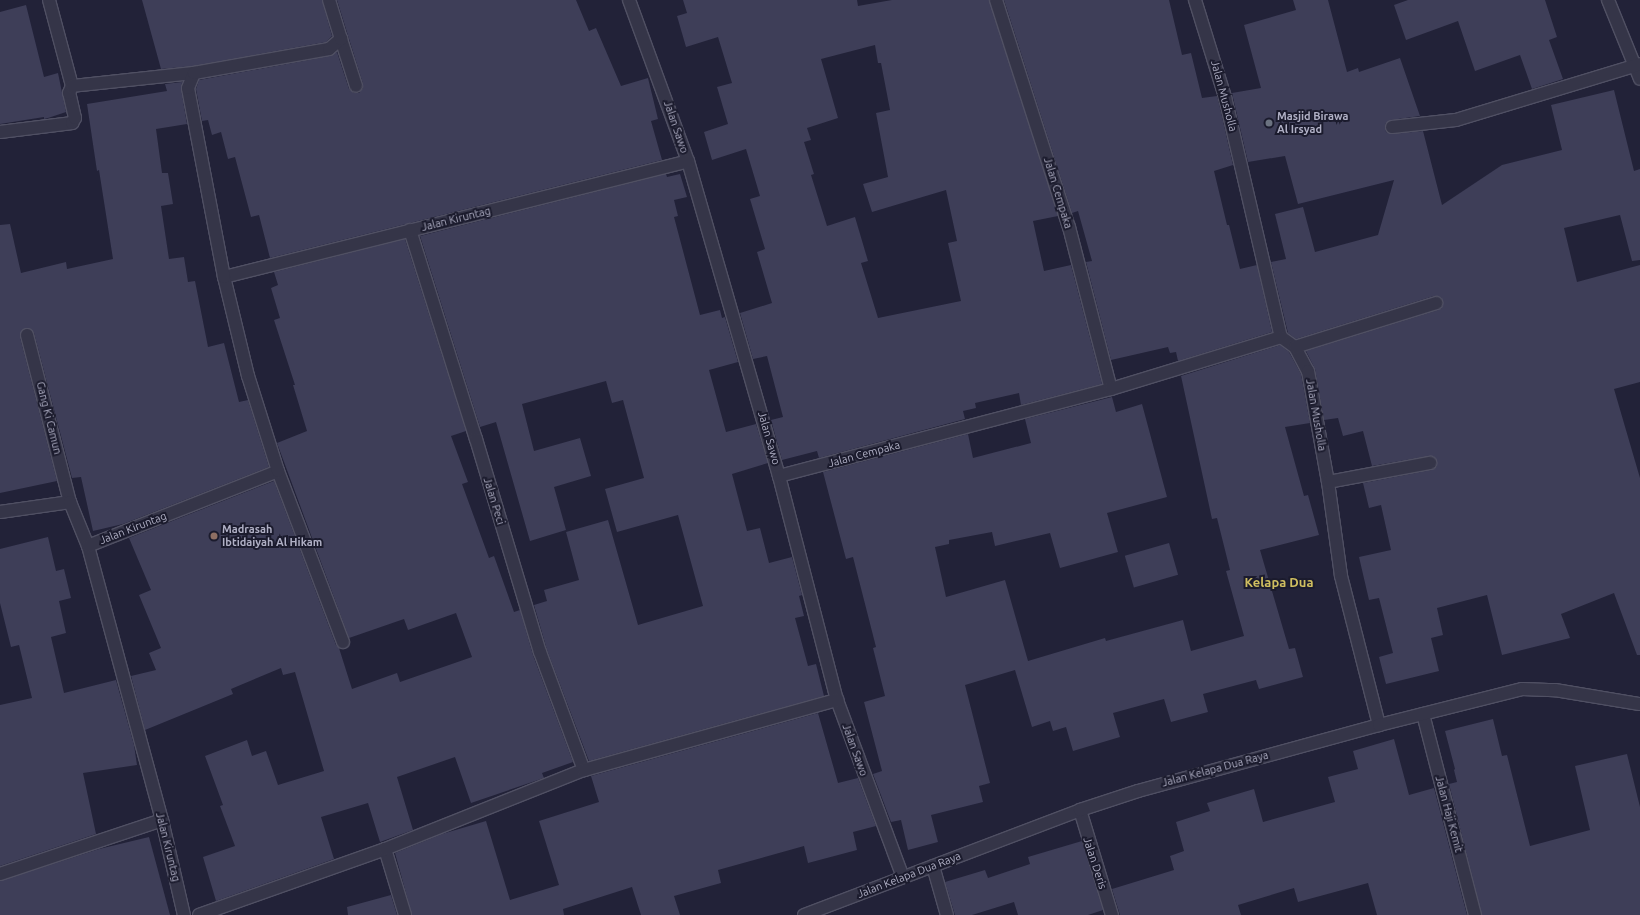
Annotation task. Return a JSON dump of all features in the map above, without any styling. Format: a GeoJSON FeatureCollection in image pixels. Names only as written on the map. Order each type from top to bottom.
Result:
{"type":"FeatureCollection","features":[{"type":"Feature","properties":{"kind":"street"},"geometry":{"type":"LineString","coordinates":[[0,132],[72,123],[75,118],[69,93],[72,86],[50,0]]}},
{"type":"Feature","properties":{"kind":"street"},"geometry":{"type":"LineString","coordinates":[[329,0],[356,86]]}},
{"type":"Feature","properties":{"kind":"street","name":"Jalan Sawo"},"geometry":{"type":"LineString","coordinates":[[629,0],[688,161],[779,476],[837,700],[903,877]]}},
{"type":"Feature","properties":{"kind":"street","name":"Jalan Cempaka"},"geometry":{"type":"LineString","coordinates":[[996,0],[1069,227],[1111,389]]}},
{"type":"Feature","properties":{"kind":"street","name":"Jalan Musholla"},"geometry":{"type":"LineString","coordinates":[[1195,0],[1225,97],[1281,336],[1295,347],[1308,371],[1328,482],[1341,576],[1379,725]]}},
{"type":"Feature","properties":{"kind":"street"},"geometry":{"type":"LineString","coordinates":[[1608,0],[1638,64],[1640,79]]}},
{"type":"Feature","properties":{"kind":"street"},"geometry":{"type":"LineString","coordinates":[[72,86],[194,73],[328,49],[341,39]]}},
{"type":"Feature","properties":{"kind":"street"},"geometry":{"type":"LineString","coordinates":[[1392,127],[1456,120],[1638,64]]}},
{"type":"Feature","properties":{"kind":"street"},"geometry":{"type":"LineString","coordinates":[[194,73],[188,88],[224,277],[248,376],[278,472],[343,642]]}},
{"type":"Feature","properties":{"kind":"street","name":"Jalan Kiruntag"},"geometry":{"type":"LineString","coordinates":[[224,277],[688,161]]}},
{"type":"Feature","properties":{"kind":"street","name":"Jalan Peci"},"geometry":{"type":"LineString","coordinates":[[410,230],[476,439],[540,652],[584,770]]}},
{"type":"Feature","properties":{"kind":"street"},"geometry":{"type":"LineString","coordinates":[[1295,347],[1436,303]]}},
{"type":"Feature","properties":{"kind":"street","name":"Gang Ki Camun"},"geometry":{"type":"LineString","coordinates":[[27,335],[70,502],[88,546]]}},
{"type":"Feature","properties":{"kind":"street","name":"Jalan Cempaka"},"geometry":{"type":"LineString","coordinates":[[779,476],[1111,389],[1281,336]]}},
{"type":"Feature","properties":{"kind":"street"},"geometry":{"type":"LineString","coordinates":[[1328,482],[1430,463]]}},
{"type":"Feature","properties":{"kind":"street","name":"Jalan Kiruntag"},"geometry":{"type":"LineString","coordinates":[[184,915],[162,820],[88,546],[278,472]]}},
{"type":"Feature","properties":{"kind":"street"},"geometry":{"type":"LineString","coordinates":[[0,512],[70,502]]}},
{"type":"Feature","properties":{"kind":"street","name":"Jalan Kelapa Dua Raya"},"geometry":{"type":"LineString","coordinates":[[804,915],[825,911],[903,877],[1080,810],[1138,791],[1379,725],[1522,689],[1537,688],[1640,704]]}},
{"type":"Feature","properties":{"kind":"street"},"geometry":{"type":"LineString","coordinates":[[199,915],[385,849],[584,770],[837,700]]}},
{"type":"Feature","properties":{"kind":"street","name":"Jalan Haji Kemit"},"geometry":{"type":"LineString","coordinates":[[1423,714],[1475,915]]}},
{"type":"Feature","properties":{"kind":"street","name":"Jalan Deris"},"geometry":{"type":"LineString","coordinates":[[1080,810],[1112,915]]}},
{"type":"Feature","properties":{"kind":"street"},"geometry":{"type":"LineString","coordinates":[[0,874],[162,820]]}},
{"type":"Feature","properties":{"kind":"street"},"geometry":{"type":"LineString","coordinates":[[385,849],[405,915]]}},
{"type":"Feature","properties":{"kind":"street"},"geometry":{"type":"LineString","coordinates":[[933,866],[947,915]]}},
{"type":"Feature","properties":{"kind":"building"},"geometry":{"type":"Polygon","coordinates":[[[142,0],[322,0],[332,36],[326,42],[193,66],[161,69],[142,0]]]}},
{"type":"Feature","properties":{"kind":"building"},"geometry":{"type":"Polygon","coordinates":[[[337,0],[576,0],[589,31],[596,28],[621,86],[648,78],[658,119],[651,121],[662,160],[270,258],[259,215],[251,217],[235,157],[228,159],[221,132],[212,135],[208,120],[202,121],[196,89],[199,80],[330,56],[337,52],[349,89],[354,93],[359,93],[363,88],[363,84],[337,0]]]}},
{"type":"Feature","properties":{"kind":"building"},"geometry":{"type":"Polygon","coordinates":[[[683,0],[857,0],[858,6],[892,0],[989,0],[1058,216],[1033,221],[1044,271],[1071,265],[1102,384],[1021,405],[1019,393],[975,403],[976,408],[963,411],[965,419],[819,458],[817,451],[782,460],[771,420],[783,417],[767,356],[753,359],[740,313],[772,303],[757,252],[765,249],[750,199],[760,196],[746,149],[712,160],[704,132],[728,124],[717,87],[732,83],[718,37],[686,47],[677,16],[687,13],[683,0]],[[875,45],[821,59],[838,118],[807,128],[811,140],[804,142],[814,174],[811,175],[827,226],[855,217],[868,261],[861,263],[878,318],[961,301],[948,243],[957,241],[946,190],[872,212],[863,184],[888,177],[876,113],[890,110],[881,63],[878,63],[875,45]]]}},
{"type":"Feature","properties":{"kind":"building"},"geometry":{"type":"Polygon","coordinates":[[[1004,0],[1169,0],[1182,55],[1191,53],[1202,98],[1217,96],[1218,99],[1233,165],[1214,171],[1227,225],[1229,225],[1240,269],[1257,265],[1272,332],[1178,361],[1176,352],[1170,353],[1168,347],[1111,360],[1086,262],[1092,261],[1078,211],[1072,213],[1004,0]]]}},
{"type":"Feature","properties":{"kind":"building"},"geometry":{"type":"Polygon","coordinates":[[[1293,0],[1328,0],[1347,72],[1358,68],[1359,72],[1400,58],[1420,116],[1391,120],[1385,124],[1386,132],[1392,134],[1423,131],[1442,205],[1502,165],[1562,150],[1551,105],[1614,90],[1634,171],[1640,169],[1640,260],[1632,261],[1620,215],[1564,228],[1577,282],[1640,265],[1640,382],[1614,389],[1640,478],[1640,655],[1637,655],[1614,593],[1561,614],[1570,638],[1502,655],[1487,595],[1437,608],[1443,635],[1431,638],[1439,671],[1386,684],[1379,657],[1393,653],[1379,598],[1369,600],[1359,557],[1391,550],[1381,505],[1369,508],[1363,483],[1431,470],[1437,466],[1437,461],[1433,456],[1429,456],[1372,466],[1363,431],[1343,436],[1338,418],[1324,420],[1315,369],[1306,351],[1438,310],[1442,308],[1443,301],[1441,297],[1434,296],[1296,339],[1288,333],[1271,262],[1286,259],[1275,214],[1303,207],[1315,252],[1378,235],[1394,180],[1298,204],[1285,156],[1248,162],[1232,93],[1261,88],[1244,25],[1296,10],[1293,0]]]}},
{"type":"Feature","properties":{"kind":"building"},"geometry":{"type":"Polygon","coordinates":[[[1408,0],[1545,0],[1557,37],[1549,40],[1563,79],[1532,89],[1520,55],[1475,71],[1458,21],[1406,40],[1394,5],[1408,0]]]}},
{"type":"Feature","properties":{"kind":"building"},"geometry":{"type":"Polygon","coordinates":[[[26,5],[44,77],[58,73],[66,112],[44,119],[44,117],[0,124],[0,12],[26,5]]]}},
{"type":"Feature","properties":{"kind":"building"},"geometry":{"type":"Polygon","coordinates":[[[182,82],[181,89],[187,124],[156,129],[162,173],[168,173],[173,204],[161,206],[169,259],[184,257],[188,282],[195,281],[208,347],[224,343],[239,402],[248,400],[269,467],[123,524],[93,531],[81,477],[72,478],[34,333],[29,328],[22,330],[20,337],[57,481],[0,493],[0,225],[10,224],[21,273],[66,262],[67,269],[113,259],[99,170],[97,171],[87,104],[167,91],[165,84],[182,82]]]}},
{"type":"Feature","properties":{"kind":"building"},"geometry":{"type":"Polygon","coordinates":[[[666,174],[667,177],[680,174],[687,197],[674,200],[678,216],[674,217],[700,315],[720,310],[722,318],[725,317],[738,362],[709,370],[726,432],[756,424],[768,463],[732,474],[747,531],[760,528],[769,563],[792,557],[802,595],[799,596],[804,616],[795,618],[808,666],[816,664],[824,696],[589,761],[547,650],[534,605],[547,601],[544,590],[579,580],[566,532],[608,520],[638,625],[703,606],[678,515],[617,532],[605,489],[644,478],[623,400],[612,403],[606,381],[522,404],[534,451],[580,438],[591,476],[554,487],[566,530],[530,541],[496,422],[480,427],[420,236],[666,174]]]}},
{"type":"Feature","properties":{"kind":"building"},"geometry":{"type":"Polygon","coordinates":[[[405,239],[466,431],[451,436],[468,482],[462,484],[489,558],[494,556],[514,612],[520,610],[533,655],[573,762],[542,773],[544,778],[471,803],[455,757],[397,777],[413,830],[380,842],[368,803],[321,817],[334,859],[216,901],[203,857],[235,846],[220,806],[223,805],[205,756],[247,740],[252,756],[266,751],[278,785],[324,771],[295,672],[283,675],[281,668],[231,689],[233,694],[145,730],[131,676],[156,670],[149,653],[161,648],[139,595],[151,590],[129,538],[274,481],[336,645],[339,648],[352,689],[397,673],[400,682],[472,657],[456,613],[408,630],[404,619],[349,638],[277,443],[307,431],[293,385],[295,385],[274,320],[280,318],[271,288],[278,285],[274,272],[405,239]]]}},
{"type":"Feature","properties":{"kind":"building"},"geometry":{"type":"Polygon","coordinates":[[[1280,345],[1289,352],[1301,374],[1310,423],[1285,427],[1304,496],[1308,495],[1319,535],[1260,550],[1289,649],[1295,648],[1303,677],[1259,689],[1256,680],[1203,694],[1208,712],[1171,722],[1164,699],[1113,713],[1120,737],[1073,751],[1066,727],[1053,731],[1050,721],[1032,727],[1015,670],[965,685],[990,783],[979,786],[983,802],[931,815],[938,842],[908,850],[901,820],[891,822],[873,774],[882,771],[864,702],[885,696],[873,648],[876,647],[853,557],[846,559],[823,472],[968,434],[973,458],[1031,443],[1025,419],[1112,397],[1116,412],[1142,404],[1167,497],[1107,513],[1118,552],[1060,568],[1050,533],[995,546],[992,532],[949,540],[949,544],[935,547],[946,597],[1005,580],[1028,661],[1105,638],[1106,641],[1183,620],[1191,651],[1244,636],[1226,571],[1230,570],[1217,518],[1212,519],[1181,376],[1280,345]]]}},
{"type":"Feature","properties":{"kind":"building"},"geometry":{"type":"Polygon","coordinates":[[[48,537],[56,571],[64,569],[71,598],[59,601],[66,633],[51,637],[64,693],[116,680],[134,745],[137,765],[83,773],[96,834],[0,866],[0,705],[32,698],[19,645],[11,647],[0,603],[0,549],[48,537]]]}},
{"type":"Feature","properties":{"kind":"building"},"geometry":{"type":"Polygon","coordinates":[[[1169,543],[1178,575],[1134,587],[1125,556],[1169,543]]]}},
{"type":"Feature","properties":{"kind":"building"},"geometry":{"type":"Polygon","coordinates":[[[818,713],[838,783],[858,778],[876,826],[853,832],[857,850],[808,863],[804,846],[718,870],[721,883],[674,896],[680,915],[641,915],[632,887],[563,909],[564,915],[412,915],[395,853],[442,834],[486,821],[510,900],[559,885],[539,821],[599,802],[591,776],[818,713]]]}},
{"type":"Feature","properties":{"kind":"building"},"geometry":{"type":"Polygon","coordinates":[[[1493,719],[1502,756],[1507,755],[1530,846],[1590,830],[1575,766],[1627,754],[1640,807],[1640,915],[1482,915],[1449,784],[1457,782],[1445,731],[1493,719]]]}},
{"type":"Feature","properties":{"kind":"building"},"geometry":{"type":"Polygon","coordinates":[[[1394,739],[1409,795],[1434,788],[1467,915],[1377,915],[1368,883],[1298,902],[1294,888],[1238,905],[1241,915],[1120,915],[1112,889],[1174,870],[1170,856],[1184,851],[1176,822],[1210,811],[1207,803],[1254,789],[1263,822],[1335,802],[1328,777],[1358,769],[1353,751],[1394,739]]]}},
{"type":"Feature","properties":{"kind":"building"},"geometry":{"type":"Polygon","coordinates":[[[149,837],[170,915],[0,915],[0,881],[99,849],[149,837]]]}},
{"type":"Feature","properties":{"kind":"building"},"geometry":{"type":"Polygon","coordinates":[[[1082,841],[1103,910],[1088,915],[1018,915],[1014,902],[972,915],[955,915],[945,882],[985,870],[988,878],[1030,864],[1028,857],[1082,841]]]}},
{"type":"Feature","properties":{"kind":"building"},"geometry":{"type":"Polygon","coordinates":[[[391,895],[397,915],[348,915],[347,907],[391,895]]]}},
{"type":"Feature","properties":{"kind":"place","name":"Masjid Birawa Al Irsyad"},"geometry":{"type":"Point","coordinates":[1269,123]}},
{"type":"Feature","properties":{"kind":"place","name":"Madrasah Ibtidaiyah Al Hikam"},"geometry":{"type":"Point","coordinates":[214,536]}},
{"type":"Feature","properties":{"kind":"district","name":"Kelapa Dua"},"geometry":{"type":"Point","coordinates":[1279,582]}}]}
